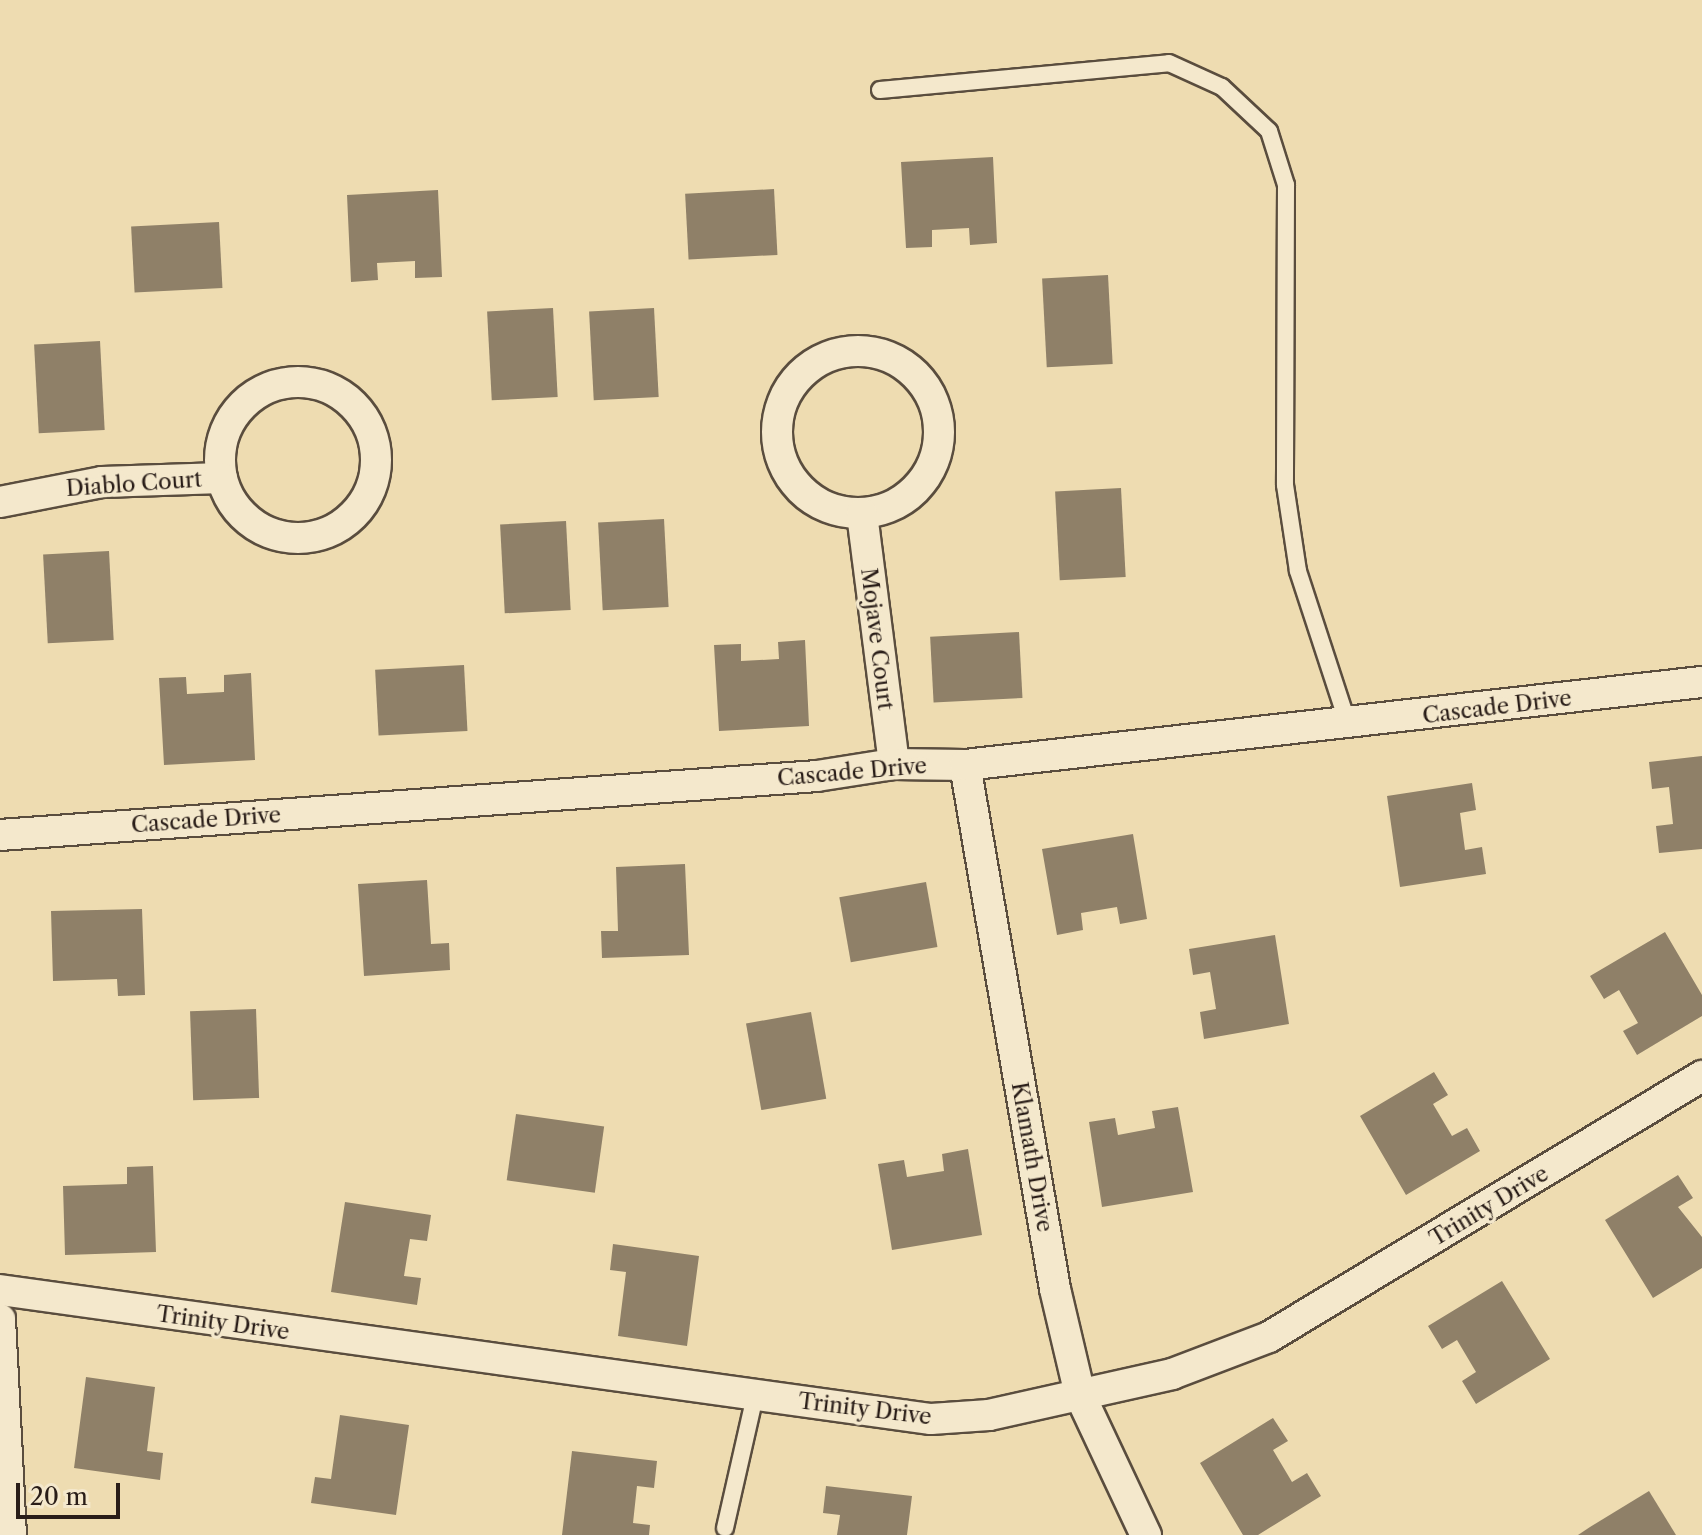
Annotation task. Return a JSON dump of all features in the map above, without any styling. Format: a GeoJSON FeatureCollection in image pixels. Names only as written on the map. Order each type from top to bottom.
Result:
{"type":"FeatureCollection","features":[{"type":"Feature","properties":{"kind":"street"},"geometry":{"type":"LineString","coordinates":[[854,350],[907,366],[938,414],[935,456],[914,492],[862,514],[808,498],[778,451],[785,394],[802,372],[854,350]]}},
{"type":"Feature","properties":{"kind":"street","name":"Diablo Court"},"geometry":{"type":"LineString","coordinates":[[294,382],[346,398],[375,443],[368,496],[329,533],[275,535],[251,523],[222,478],[225,437],[245,403],[294,382]]}},
{"type":"Feature","properties":{"kind":"street","name":"Diablo Court"},"geometry":{"type":"LineString","coordinates":[[0,502],[102,482],[222,478]]}},
{"type":"Feature","properties":{"kind":"street","name":"Mojave Court"},"geometry":{"type":"LineString","coordinates":[[862,514],[894,764]]}},
{"type":"Feature","properties":{"kind":"street","name":"Cascade Drive"},"geometry":{"type":"LineString","coordinates":[[0,835],[817,776],[894,764],[965,765],[1702,682]]}},
{"type":"Feature","properties":{"kind":"street","name":"Klamath Drive"},"geometry":{"type":"LineString","coordinates":[[965,765],[1055,1289],[1080,1395],[1146,1535]]}},
{"type":"Feature","properties":{"kind":"street","name":"Trinity Drive"},"geometry":{"type":"LineString","coordinates":[[0,1290],[931,1419],[989,1415],[1172,1374],[1269,1337],[1702,1076]]}},
{"type":"Feature","properties":{"kind":"street"},"geometry":{"type":"LineString","coordinates":[[0,1319],[11,1535]]}},
{"type":"Feature","properties":{"kind":"lane"},"geometry":{"type":"LineString","coordinates":[[880,90],[1169,63],[1222,87],[1269,131],[1286,185],[1280,372],[1285,485],[1298,571],[1348,724]]}},
{"type":"Feature","properties":{"kind":"lane"},"geometry":{"type":"LineString","coordinates":[[725,1528],[755,1396]]}},
{"type":"Feature","properties":{"kind":"building"},"geometry":{"type":"Polygon","coordinates":[[[993,157],[997,243],[970,245],[969,228],[932,230],[932,247],[906,248],[901,162],[993,157]]]}},
{"type":"Feature","properties":{"kind":"building"},"geometry":{"type":"Polygon","coordinates":[[[774,189],[777,255],[689,260],[685,194],[774,189]]]}},
{"type":"Feature","properties":{"kind":"building"},"geometry":{"type":"Polygon","coordinates":[[[438,190],[442,277],[415,278],[415,261],[377,263],[378,280],[351,282],[347,195],[438,190]]]}},
{"type":"Feature","properties":{"kind":"building"},"geometry":{"type":"Polygon","coordinates":[[[219,222],[222,288],[135,293],[131,227],[219,222]]]}},
{"type":"Feature","properties":{"kind":"building"},"geometry":{"type":"Polygon","coordinates":[[[1108,275],[1113,364],[1047,367],[1042,278],[1108,275]]]}},
{"type":"Feature","properties":{"kind":"building"},"geometry":{"type":"Polygon","coordinates":[[[553,308],[558,397],[492,400],[487,311],[553,308]]]}},
{"type":"Feature","properties":{"kind":"building"},"geometry":{"type":"Polygon","coordinates":[[[654,308],[659,397],[594,400],[589,311],[654,308]]]}},
{"type":"Feature","properties":{"kind":"building"},"geometry":{"type":"Polygon","coordinates":[[[100,341],[105,430],[39,433],[34,344],[100,341]]]}},
{"type":"Feature","properties":{"kind":"building"},"geometry":{"type":"Polygon","coordinates":[[[1121,488],[1126,577],[1060,580],[1055,491],[1121,488]]]}},
{"type":"Feature","properties":{"kind":"building"},"geometry":{"type":"Polygon","coordinates":[[[664,519],[669,607],[603,610],[598,522],[664,519]]]}},
{"type":"Feature","properties":{"kind":"building"},"geometry":{"type":"Polygon","coordinates":[[[566,521],[571,610],[505,613],[500,524],[566,521]]]}},
{"type":"Feature","properties":{"kind":"building"},"geometry":{"type":"Polygon","coordinates":[[[109,551],[114,640],[48,643],[43,554],[109,551]]]}},
{"type":"Feature","properties":{"kind":"building"},"geometry":{"type":"Polygon","coordinates":[[[1019,632],[1022,698],[934,703],[930,637],[1019,632]]]}},
{"type":"Feature","properties":{"kind":"building"},"geometry":{"type":"Polygon","coordinates":[[[805,640],[809,726],[719,731],[714,645],[741,644],[741,661],[779,659],[778,642],[805,640]]]}},
{"type":"Feature","properties":{"kind":"building"},"geometry":{"type":"Polygon","coordinates":[[[464,665],[467,731],[379,736],[375,670],[464,665]]]}},
{"type":"Feature","properties":{"kind":"building"},"geometry":{"type":"Polygon","coordinates":[[[251,673],[255,760],[164,765],[159,678],[186,677],[187,694],[224,692],[224,675],[251,673]]]}},
{"type":"Feature","properties":{"kind":"building"},"geometry":{"type":"Polygon","coordinates":[[[1702,756],[1702,849],[1659,853],[1656,826],[1673,824],[1669,787],[1652,789],[1649,762],[1702,756]]]}},
{"type":"Feature","properties":{"kind":"building"},"geometry":{"type":"Polygon","coordinates":[[[1472,783],[1476,810],[1460,813],[1465,850],[1482,847],[1486,874],[1400,887],[1387,796],[1472,783]]]}},
{"type":"Feature","properties":{"kind":"building"},"geometry":{"type":"Polygon","coordinates":[[[1133,834],[1147,919],[1120,924],[1117,907],[1081,913],[1083,930],[1057,935],[1042,849],[1133,834]]]}},
{"type":"Feature","properties":{"kind":"building"},"geometry":{"type":"Polygon","coordinates":[[[685,864],[689,955],[602,958],[601,931],[618,931],[616,867],[685,864]]]}},
{"type":"Feature","properties":{"kind":"building"},"geometry":{"type":"Polygon","coordinates":[[[427,880],[431,944],[449,943],[450,970],[364,976],[358,884],[427,880]]]}},
{"type":"Feature","properties":{"kind":"building"},"geometry":{"type":"Polygon","coordinates":[[[926,882],[937,947],[851,962],[839,897],[926,882]]]}},
{"type":"Feature","properties":{"kind":"building"},"geometry":{"type":"Polygon","coordinates":[[[142,909],[145,995],[118,996],[117,979],[53,981],[51,911],[142,909]]]}},
{"type":"Feature","properties":{"kind":"building"},"geometry":{"type":"Polygon","coordinates":[[[1665,932],[1702,995],[1702,1016],[1637,1055],[1623,1031],[1638,1023],[1619,990],[1604,999],[1590,976],[1665,932]]]}},
{"type":"Feature","properties":{"kind":"building"},"geometry":{"type":"Polygon","coordinates":[[[1275,935],[1289,1024],[1204,1039],[1200,1012],[1216,1009],[1210,972],[1193,975],[1189,949],[1275,935]]]}},
{"type":"Feature","properties":{"kind":"building"},"geometry":{"type":"Polygon","coordinates":[[[256,1009],[259,1098],[193,1100],[190,1011],[256,1009]]]}},
{"type":"Feature","properties":{"kind":"building"},"geometry":{"type":"Polygon","coordinates":[[[811,1012],[826,1099],[761,1110],[746,1023],[811,1012]]]}},
{"type":"Feature","properties":{"kind":"building"},"geometry":{"type":"Polygon","coordinates":[[[1434,1072],[1448,1095],[1433,1104],[1452,1136],[1467,1128],[1480,1151],[1406,1195],[1360,1116],[1434,1072]]]}},
{"type":"Feature","properties":{"kind":"building"},"geometry":{"type":"Polygon","coordinates":[[[1178,1107],[1193,1192],[1102,1207],[1089,1122],[1115,1118],[1118,1135],[1155,1128],[1152,1111],[1178,1107]]]}},
{"type":"Feature","properties":{"kind":"building"},"geometry":{"type":"Polygon","coordinates":[[[516,1114],[604,1126],[595,1193],[507,1180],[516,1114]]]}},
{"type":"Feature","properties":{"kind":"building"},"geometry":{"type":"Polygon","coordinates":[[[968,1149],[982,1235],[892,1250],[878,1164],[904,1160],[907,1177],[944,1171],[942,1154],[968,1149]]]}},
{"type":"Feature","properties":{"kind":"building"},"geometry":{"type":"Polygon","coordinates":[[[153,1166],[156,1252],[65,1255],[63,1186],[127,1184],[127,1167],[153,1166]]]}},
{"type":"Feature","properties":{"kind":"building"},"geometry":{"type":"Polygon","coordinates":[[[1678,1175],[1693,1198],[1678,1207],[1702,1237],[1702,1268],[1653,1298],[1605,1220],[1678,1175]]]}},
{"type":"Feature","properties":{"kind":"building"},"geometry":{"type":"Polygon","coordinates":[[[345,1202],[431,1215],[427,1241],[410,1239],[404,1276],[421,1278],[417,1305],[331,1292],[345,1202]]]}},
{"type":"Feature","properties":{"kind":"building"},"geometry":{"type":"Polygon","coordinates":[[[613,1244],[699,1256],[687,1346],[618,1336],[626,1272],[610,1270],[613,1244]]]}},
{"type":"Feature","properties":{"kind":"building"},"geometry":{"type":"Polygon","coordinates":[[[1502,1281],[1550,1359],[1476,1404],[1462,1381],[1476,1372],[1457,1340],[1442,1349],[1428,1326],[1502,1281]]]}},
{"type":"Feature","properties":{"kind":"building"},"geometry":{"type":"Polygon","coordinates":[[[86,1377],[155,1387],[147,1451],[163,1453],[160,1480],[74,1468],[86,1377]]]}},
{"type":"Feature","properties":{"kind":"building"},"geometry":{"type":"Polygon","coordinates":[[[340,1415],[409,1425],[396,1515],[311,1503],[315,1477],[331,1479],[340,1415]]]}},
{"type":"Feature","properties":{"kind":"building"},"geometry":{"type":"Polygon","coordinates":[[[1273,1418],[1288,1441],[1273,1450],[1292,1482],[1307,1473],[1321,1496],[1258,1535],[1243,1535],[1200,1463],[1273,1418]]]}},
{"type":"Feature","properties":{"kind":"building"},"geometry":{"type":"Polygon","coordinates":[[[572,1451],[657,1461],[654,1488],[637,1486],[633,1523],[650,1525],[649,1535],[562,1535],[572,1451]]]}},
{"type":"Feature","properties":{"kind":"building"},"geometry":{"type":"Polygon","coordinates":[[[826,1486],[912,1496],[907,1535],[837,1535],[840,1515],[823,1513],[826,1486]]]}},
{"type":"Feature","properties":{"kind":"building"},"geometry":{"type":"Polygon","coordinates":[[[1649,1491],[1676,1535],[1578,1535],[1590,1527],[1649,1491]]]}}]}
